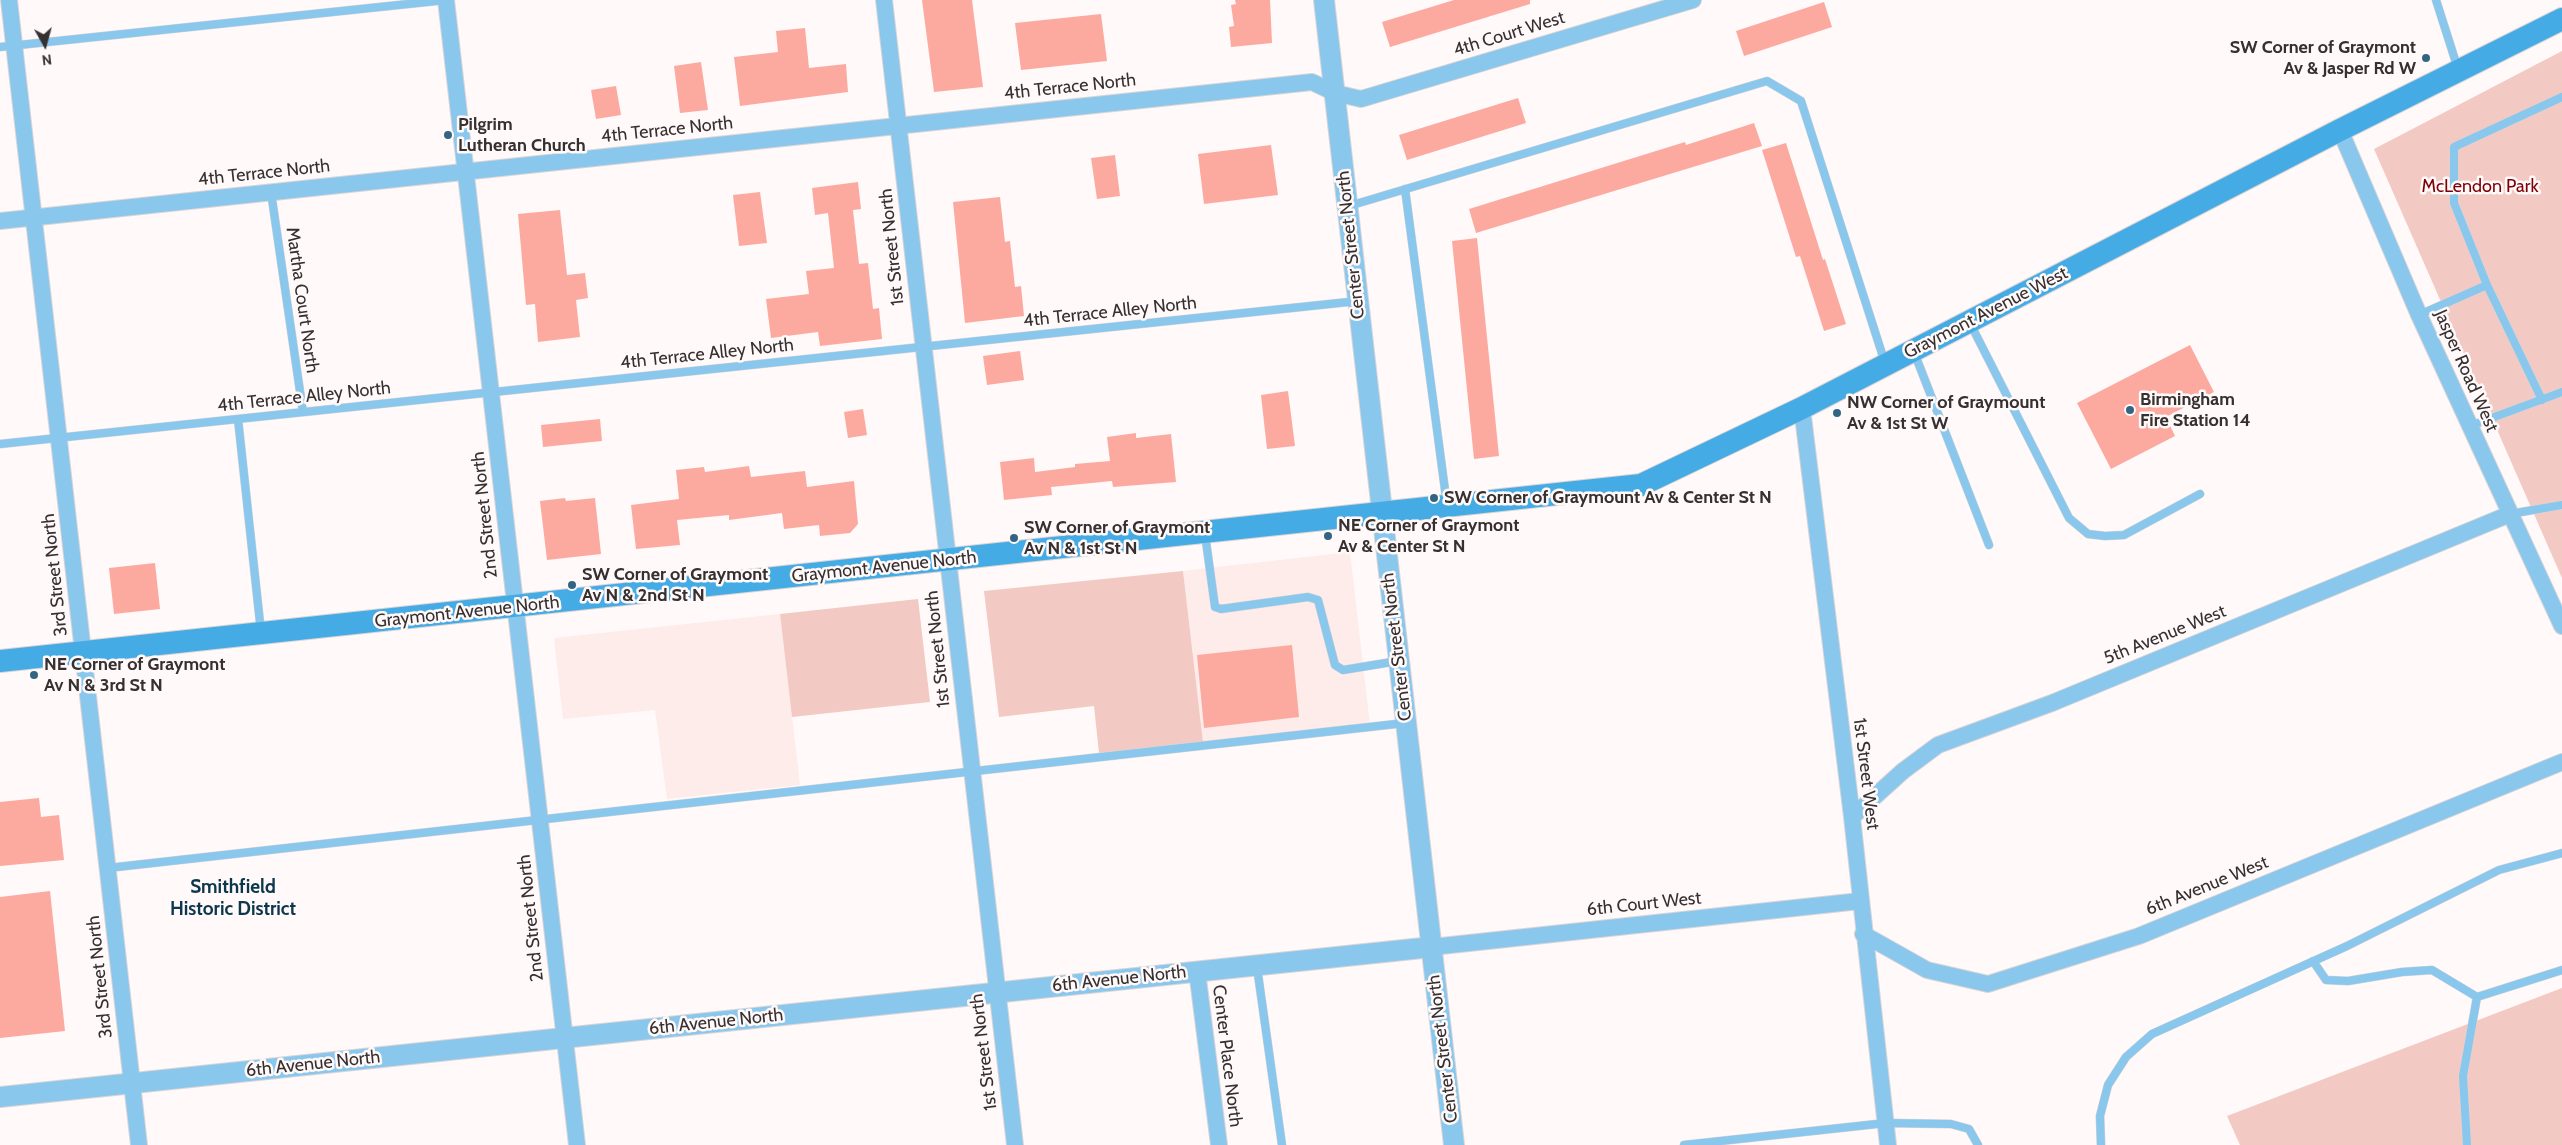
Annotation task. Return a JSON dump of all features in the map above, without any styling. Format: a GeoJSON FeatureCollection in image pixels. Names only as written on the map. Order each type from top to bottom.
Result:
{"type":"FeatureCollection","features":[{"type":"Feature","properties":{"kind":"main road","name":"Graymont Avenue West"},"geometry":{"type":"LineString","coordinates":[[1381,514],[1640,486],[1802,408],[2340,130],[2562,19]]}},
{"type":"Feature","properties":{"kind":"main road","name":"Graymont Avenue North"},"geometry":{"type":"LineString","coordinates":[[0,661],[1381,514]]}},
{"type":"Feature","properties":{"kind":"street","name":"3rd Street North"},"geometry":{"type":"LineString","coordinates":[[10,0],[7,46],[34,217],[139,1145]]}},
{"type":"Feature","properties":{"kind":"street","name":"2nd Street North"},"geometry":{"type":"LineString","coordinates":[[446,0],[577,1145]]}},
{"type":"Feature","properties":{"kind":"street","name":"1st Street North"},"geometry":{"type":"LineString","coordinates":[[884,0],[1015,1145]]}},
{"type":"Feature","properties":{"kind":"street","name":"Center Street North"},"geometry":{"type":"LineString","coordinates":[[1324,0],[1454,1145]]}},
{"type":"Feature","properties":{"kind":"street","name":"4th Court West"},"geometry":{"type":"LineString","coordinates":[[1335,94],[1361,99],[1693,0]]}},
{"type":"Feature","properties":{"kind":"street","name":"4th Terrace North"},"geometry":{"type":"LineString","coordinates":[[0,221],[1312,82],[1335,94]]}},
{"type":"Feature","properties":{"kind":"street","name":"Jasper Road West"},"geometry":{"type":"LineString","coordinates":[[2340,130],[2419,315],[2562,626]]}},
{"type":"Feature","properties":{"kind":"street","name":"1st Street West"},"geometry":{"type":"LineString","coordinates":[[1802,408],[1852,817],[1863,934],[1888,1145]]}},
{"type":"Feature","properties":{"kind":"street","name":"5th Avenue West"},"geometry":{"type":"LineString","coordinates":[[1852,817],[1908,767],[1938,746],[2052,703],[2510,514]]}},
{"type":"Feature","properties":{"kind":"street","name":"6th Avenue West"},"geometry":{"type":"LineString","coordinates":[[1863,934],[1926,970],[1988,984],[2139,936],[2562,762]]}},
{"type":"Feature","properties":{"kind":"street","name":"6th Court West"},"geometry":{"type":"LineString","coordinates":[[1432,947],[1860,901]]}},
{"type":"Feature","properties":{"kind":"street","name":"6th Avenue North"},"geometry":{"type":"LineString","coordinates":[[0,1097],[1432,947]]}},
{"type":"Feature","properties":{"kind":"street","name":"Center Place North"},"geometry":{"type":"LineString","coordinates":[[1197,971],[1218,1145]]}},
{"type":"Feature","properties":{"kind":"lane"},"geometry":{"type":"LineString","coordinates":[[7,46],[446,0]]}},
{"type":"Feature","properties":{"kind":"lane"},"geometry":{"type":"LineString","coordinates":[[2436,0],[2459,71]]}},
{"type":"Feature","properties":{"kind":"lane"},"geometry":{"type":"LineString","coordinates":[[1347,207],[1767,80],[1802,101],[1886,365]]}},
{"type":"Feature","properties":{"kind":"lane"},"geometry":{"type":"LineString","coordinates":[[2542,400],[2488,285],[2454,203],[2454,148],[2562,97]]}},
{"type":"Feature","properties":{"kind":"lane"},"geometry":{"type":"LineString","coordinates":[[1405,189],[1447,507]]}},
{"type":"Feature","properties":{"kind":"lane","name":"Martha Court North"},"geometry":{"type":"LineString","coordinates":[[271,192],[303,412]]}},
{"type":"Feature","properties":{"kind":"lane"},"geometry":{"type":"LineString","coordinates":[[2419,315],[2488,285]]}},
{"type":"Feature","properties":{"kind":"lane","name":"4th Terrace Alley North"},"geometry":{"type":"LineString","coordinates":[[0,444],[1358,301]]}},
{"type":"Feature","properties":{"kind":"lane"},"geometry":{"type":"LineString","coordinates":[[1969,321],[2069,518],[2088,534],[2105,536],[2124,534],[2200,494]]}},
{"type":"Feature","properties":{"kind":"lane"},"geometry":{"type":"LineString","coordinates":[[1913,350],[1989,546]]}},
{"type":"Feature","properties":{"kind":"lane"},"geometry":{"type":"LineString","coordinates":[[2469,426],[2562,392]]}},
{"type":"Feature","properties":{"kind":"lane"},"geometry":{"type":"LineString","coordinates":[[238,419],[262,634]]}},
{"type":"Feature","properties":{"kind":"lane"},"geometry":{"type":"LineString","coordinates":[[2510,514],[2562,505]]}},
{"type":"Feature","properties":{"kind":"lane"},"geometry":{"type":"LineString","coordinates":[[1205,533],[1215,607],[1221,609],[1308,597],[1318,600],[1335,665],[1342,670],[1398,660]]}},
{"type":"Feature","properties":{"kind":"lane"},"geometry":{"type":"LineString","coordinates":[[108,868],[1406,723]]}},
{"type":"Feature","properties":{"kind":"lane"},"geometry":{"type":"LineString","coordinates":[[2101,1145],[2100,1116],[2108,1085],[2126,1057],[2152,1034],[2314,961],[2499,870],[2562,854]]}},
{"type":"Feature","properties":{"kind":"lane"},"geometry":{"type":"LineString","coordinates":[[2314,961],[2326,980],[2348,981],[2402,972],[2432,970],[2477,997],[2562,970]]}},
{"type":"Feature","properties":{"kind":"lane"},"geometry":{"type":"LineString","coordinates":[[1257,965],[1282,1145]]}},
{"type":"Feature","properties":{"kind":"lane"},"geometry":{"type":"LineString","coordinates":[[2467,1145],[2463,1076],[2477,997]]}},
{"type":"Feature","properties":{"kind":"lane"},"geometry":{"type":"LineString","coordinates":[[1684,1145],[1886,1123],[1951,1124],[1969,1129],[1978,1145]]}},
{"type":"Feature","properties":{"kind":"shaded area"},"geometry":{"type":"Polygon","coordinates":[[[1350,552],[1370,725],[1203,742],[1183,571],[1350,552]]]}},
{"type":"Feature","properties":{"kind":"shaded area"},"geometry":{"type":"Polygon","coordinates":[[[780,614],[800,785],[667,799],[655,710],[563,719],[554,638],[780,614]]]}},
{"type":"Feature","properties":{"kind":"green space","name":"McLendon Park"},"geometry":{"type":"Polygon","coordinates":[[[2562,51],[2562,578],[2374,149],[2562,51]]]}},
{"type":"Feature","properties":{"kind":"green space"},"geometry":{"type":"Polygon","coordinates":[[[1183,571],[1203,742],[1099,753],[1094,706],[999,717],[984,591],[1183,571]]]}},
{"type":"Feature","properties":{"kind":"green space"},"geometry":{"type":"Polygon","coordinates":[[[918,599],[930,702],[792,717],[780,614],[918,599]]]}},
{"type":"Feature","properties":{"kind":"green space"},"geometry":{"type":"Polygon","coordinates":[[[2562,988],[2562,1145],[2240,1145],[2227,1116],[2562,988]]]}},
{"type":"Feature","properties":{"kind":"building"},"geometry":{"type":"Polygon","coordinates":[[[922,0],[972,0],[983,87],[934,92],[922,0]]]}},
{"type":"Feature","properties":{"kind":"building"},"geometry":{"type":"Polygon","coordinates":[[[1235,0],[1270,0],[1272,43],[1231,47],[1229,27],[1234,26],[1231,5],[1236,4],[1235,0]]]}},
{"type":"Feature","properties":{"kind":"building"},"geometry":{"type":"Polygon","coordinates":[[[1454,0],[1530,0],[1530,4],[1390,47],[1382,22],[1454,0]]]}},
{"type":"Feature","properties":{"kind":"building"},"geometry":{"type":"Polygon","coordinates":[[[1824,2],[1832,27],[1744,56],[1736,31],[1824,2]]]}},
{"type":"Feature","properties":{"kind":"building"},"geometry":{"type":"Polygon","coordinates":[[[1101,14],[1107,61],[1021,70],[1015,23],[1101,14]]]}},
{"type":"Feature","properties":{"kind":"building"},"geometry":{"type":"Polygon","coordinates":[[[805,28],[809,68],[846,64],[848,92],[740,106],[734,57],[778,52],[776,31],[805,28]]]}},
{"type":"Feature","properties":{"kind":"building"},"geometry":{"type":"Polygon","coordinates":[[[701,62],[708,110],[680,113],[674,66],[701,62]]]}},
{"type":"Feature","properties":{"kind":"building"},"geometry":{"type":"Polygon","coordinates":[[[616,86],[621,115],[596,119],[591,90],[616,86]]]}},
{"type":"Feature","properties":{"kind":"building"},"geometry":{"type":"Polygon","coordinates":[[[1518,98],[1526,123],[1407,160],[1399,135],[1518,98]]]}},
{"type":"Feature","properties":{"kind":"building"},"geometry":{"type":"Polygon","coordinates":[[[1754,123],[1762,146],[1476,233],[1469,209],[1685,142],[1686,145],[1754,123]]]}},
{"type":"Feature","properties":{"kind":"building"},"geometry":{"type":"Polygon","coordinates":[[[1786,143],[1823,260],[1825,259],[1846,324],[1824,331],[1800,256],[1796,257],[1762,150],[1786,143]]]}},
{"type":"Feature","properties":{"kind":"building"},"geometry":{"type":"Polygon","coordinates":[[[1271,145],[1278,195],[1204,204],[1198,154],[1271,145]]]}},
{"type":"Feature","properties":{"kind":"building"},"geometry":{"type":"Polygon","coordinates":[[[1115,155],[1120,196],[1097,199],[1091,158],[1115,155]]]}},
{"type":"Feature","properties":{"kind":"building"},"geometry":{"type":"Polygon","coordinates":[[[858,182],[861,209],[853,210],[859,264],[868,263],[873,309],[879,308],[882,339],[820,346],[818,332],[771,338],[766,299],[809,294],[806,271],[834,268],[828,213],[815,215],[812,188],[858,182]]]}},
{"type":"Feature","properties":{"kind":"building"},"geometry":{"type":"Polygon","coordinates":[[[760,192],[767,243],[739,246],[733,195],[760,192]]]}},
{"type":"Feature","properties":{"kind":"building"},"geometry":{"type":"Polygon","coordinates":[[[1000,197],[1005,242],[1010,241],[1015,287],[1021,286],[1024,316],[965,323],[953,202],[1000,197]]]}},
{"type":"Feature","properties":{"kind":"building"},"geometry":{"type":"Polygon","coordinates":[[[560,210],[567,275],[585,273],[588,298],[576,300],[580,337],[538,342],[535,304],[526,305],[518,214],[560,210]]]}},
{"type":"Feature","properties":{"kind":"building"},"geometry":{"type":"Polygon","coordinates":[[[1477,238],[1499,456],[1474,459],[1452,241],[1477,238]]]}},
{"type":"Feature","properties":{"kind":"building","name":"Birmingham Fire Station 14"},"geometry":{"type":"Polygon","coordinates":[[[2190,345],[2214,392],[2166,417],[2175,436],[2111,469],[2077,403],[2190,345]]]}},
{"type":"Feature","properties":{"kind":"building"},"geometry":{"type":"Polygon","coordinates":[[[1020,351],[1024,380],[987,385],[983,356],[1020,351]]]}},
{"type":"Feature","properties":{"kind":"building"},"geometry":{"type":"Polygon","coordinates":[[[1288,391],[1295,446],[1267,449],[1261,395],[1288,391]]]}},
{"type":"Feature","properties":{"kind":"building"},"geometry":{"type":"Polygon","coordinates":[[[863,409],[867,435],[848,438],[844,412],[863,409]]]}},
{"type":"Feature","properties":{"kind":"building"},"geometry":{"type":"Polygon","coordinates":[[[600,419],[602,441],[543,447],[541,425],[600,419]]]}},
{"type":"Feature","properties":{"kind":"building"},"geometry":{"type":"Polygon","coordinates":[[[1136,433],[1136,438],[1171,434],[1176,482],[1113,487],[1112,481],[1051,487],[1052,495],[1004,500],[1000,462],[1034,458],[1035,472],[1075,467],[1075,464],[1110,461],[1107,437],[1136,433]]]}},
{"type":"Feature","properties":{"kind":"building"},"geometry":{"type":"Polygon","coordinates":[[[749,466],[751,477],[805,471],[807,487],[854,481],[858,524],[850,533],[820,536],[819,525],[784,529],[782,513],[729,520],[729,515],[677,520],[680,545],[636,549],[631,505],[679,499],[676,470],[704,467],[705,472],[749,466]]]}},
{"type":"Feature","properties":{"kind":"building"},"geometry":{"type":"Polygon","coordinates":[[[565,498],[566,501],[595,498],[601,554],[547,560],[540,501],[565,498]]]}},
{"type":"Feature","properties":{"kind":"building"},"geometry":{"type":"Polygon","coordinates":[[[155,563],[160,609],[114,614],[109,568],[155,563]]]}},
{"type":"Feature","properties":{"kind":"building"},"geometry":{"type":"Polygon","coordinates":[[[1292,645],[1299,717],[1204,728],[1197,655],[1292,645]]]}},
{"type":"Feature","properties":{"kind":"building"},"geometry":{"type":"Polygon","coordinates":[[[39,798],[41,817],[59,815],[64,860],[0,866],[0,802],[39,798]]]}},
{"type":"Feature","properties":{"kind":"building"},"geometry":{"type":"Polygon","coordinates":[[[50,891],[65,1031],[0,1038],[0,897],[50,891]]]}},
{"type":"Feature","properties":{"kind":"place","name":"SW Corner of Graymont Av & Jasper Rd W"},"geometry":{"type":"Point","coordinates":[2426,58]}},
{"type":"Feature","properties":{"kind":"place","name":"Pilgrim Lutheran Church"},"geometry":{"type":"Point","coordinates":[448,135]}},
{"type":"Feature","properties":{"kind":"place","name":"Birmingham Fire Station 14"},"geometry":{"type":"Point","coordinates":[2130,410]}},
{"type":"Feature","properties":{"kind":"place","name":"NW Corner of Graymount Av & 1st St W"},"geometry":{"type":"Point","coordinates":[1837,413]}},
{"type":"Feature","properties":{"kind":"place","name":"SW Corner of Graymount Av & Center St N"},"geometry":{"type":"Point","coordinates":[1434,498]}},
{"type":"Feature","properties":{"kind":"place","name":"NE Corner of Graymont Av & Center St N"},"geometry":{"type":"Point","coordinates":[1328,536]}},
{"type":"Feature","properties":{"kind":"place","name":"SW Corner of Graymont Av N & 1st St N"},"geometry":{"type":"Point","coordinates":[1014,538]}},
{"type":"Feature","properties":{"kind":"place","name":"SW Corner of Graymont Av N & 2nd St N"},"geometry":{"type":"Point","coordinates":[572,585]}},
{"type":"Feature","properties":{"kind":"place","name":"NE Corner of Graymont Av N & 3rd St N"},"geometry":{"type":"Point","coordinates":[34,675]}},
{"type":"Feature","properties":{"kind":"district","name":"Smithfield Historic District"},"geometry":{"type":"Point","coordinates":[233,898]}}]}
